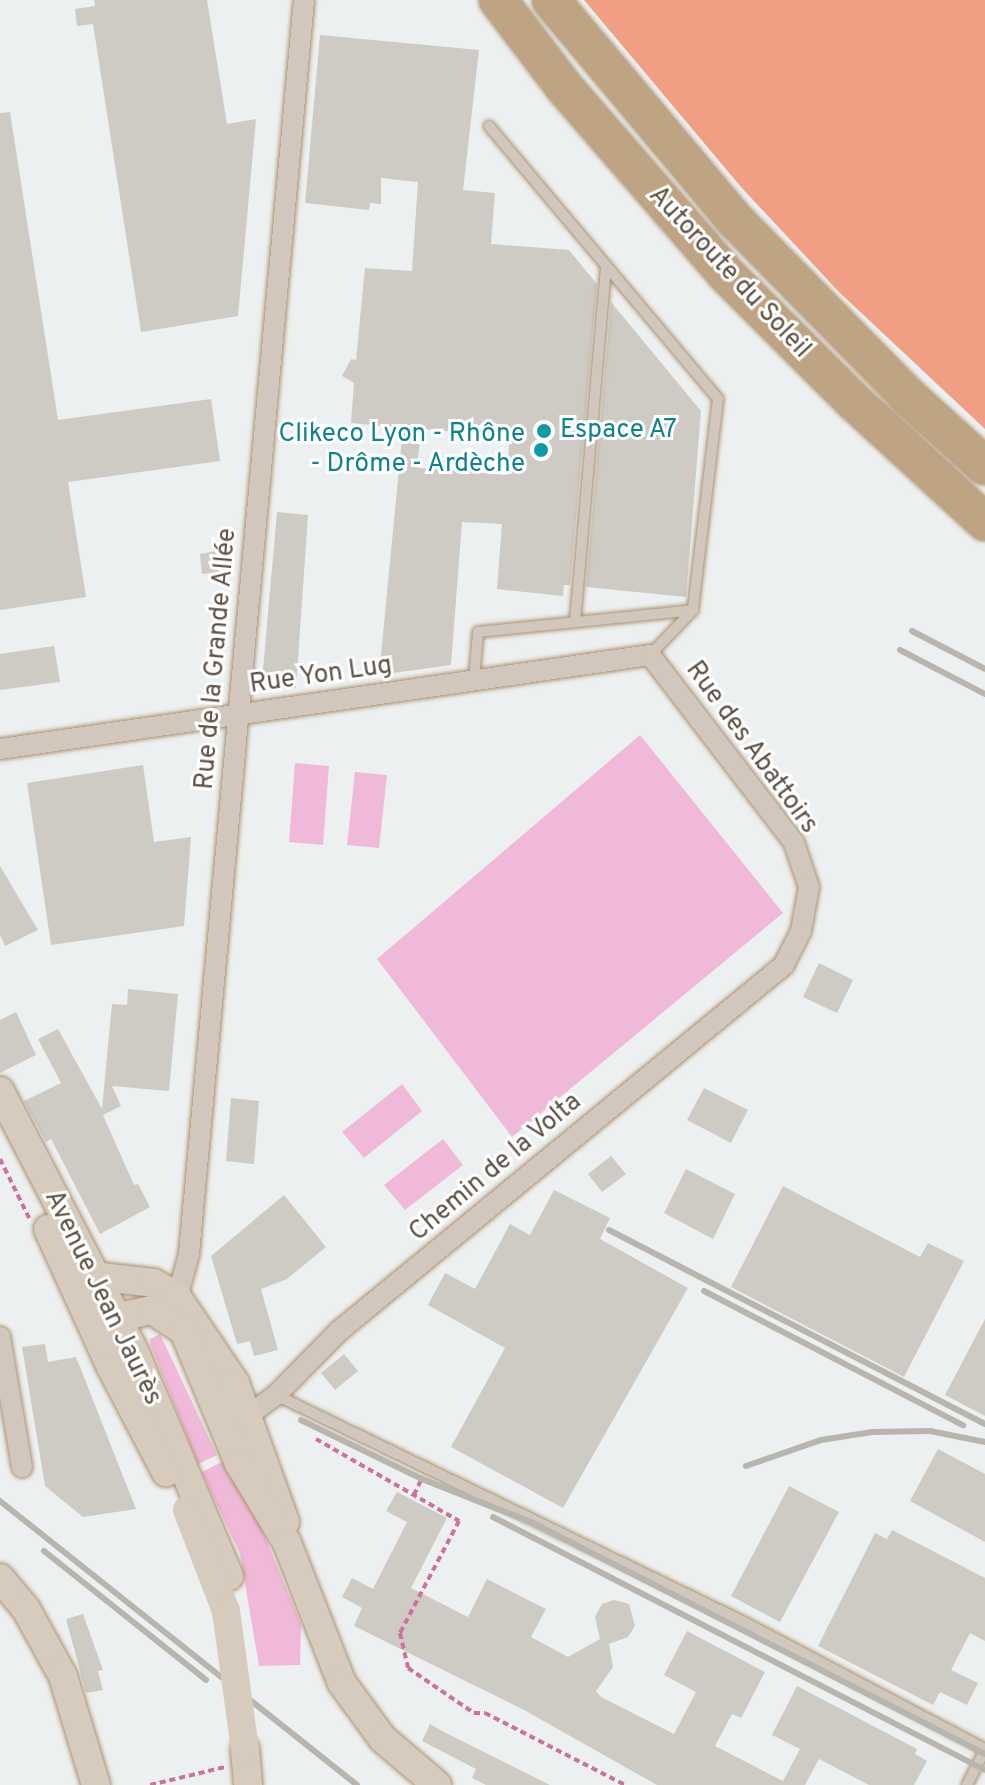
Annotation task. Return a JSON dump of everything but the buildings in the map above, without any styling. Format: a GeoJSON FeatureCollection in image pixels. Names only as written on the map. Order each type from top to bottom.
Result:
{"type":"FeatureCollection","features":[{"type":"Feature","properties":{"kind":"highway","name":"Autoroute du Soleil"},"geometry":{"type":"LineString","coordinates":[[498,0],[574,98],[727,275],[853,401],[985,522]]}},
{"type":"Feature","properties":{"kind":"highway","name":"Autoroute du Soleil"},"geometry":{"type":"LineString","coordinates":[[551,0],[742,228],[910,398],[985,466]]}},
{"type":"Feature","properties":{"kind":"street","name":"Rue de la Grande Allée"},"geometry":{"type":"LineString","coordinates":[[174,1308],[189,1254],[304,0]]}},
{"type":"Feature","properties":{"kind":"street","name":"Rue Yon Lug"},"geometry":{"type":"LineString","coordinates":[[0,749],[650,655]]}},
{"type":"Feature","properties":{"kind":"street","name":"Rue des Abattoirs"},"geometry":{"type":"LineString","coordinates":[[650,655],[794,843],[809,887],[801,931],[784,965]]}},
{"type":"Feature","properties":{"kind":"street","name":"Chemin de la Volta"},"geometry":{"type":"LineString","coordinates":[[249,1419],[339,1331],[784,965]]}},
{"type":"Feature","properties":{"kind":"street","name":"Avenue Jean Jaurès"},"geometry":{"type":"LineString","coordinates":[[0,1091],[8,1133],[23,1178],[104,1301]]}},
{"type":"Feature","properties":{"kind":"street","name":"Avenue Jean Jaurès"},"geometry":{"type":"LineString","coordinates":[[8,1133],[104,1301],[195,1508],[229,1576],[243,1632],[253,1770]]}},
{"type":"Feature","properties":{"kind":"street"},"geometry":{"type":"LineString","coordinates":[[104,1301],[152,1310],[174,1308],[216,1349],[249,1419],[284,1515],[287,1543]]}},
{"type":"Feature","properties":{"kind":"street"},"geometry":{"type":"LineString","coordinates":[[174,1308],[195,1348],[239,1463],[287,1543],[351,1700],[383,1739],[437,1785]]}},
{"type":"Feature","properties":{"kind":"street"},"geometry":{"type":"LineString","coordinates":[[0,1337],[22,1467]]}},
{"type":"Feature","properties":{"kind":"street"},"geometry":{"type":"LineString","coordinates":[[201,1366],[213,1377],[235,1421],[249,1419]]}},
{"type":"Feature","properties":{"kind":"street"},"geometry":{"type":"LineString","coordinates":[[0,1578],[26,1609],[68,1690],[96,1785]]}},
{"type":"Feature","properties":{"kind":"lane"},"geometry":{"type":"LineString","coordinates":[[489,126],[718,399],[693,610],[650,655]]}},
{"type":"Feature","properties":{"kind":"lane"},"geometry":{"type":"LineString","coordinates":[[575,622],[606,267]]}},
{"type":"Feature","properties":{"kind":"lane"},"geometry":{"type":"LineString","coordinates":[[474,680],[478,632],[693,610]]}},
{"type":"Feature","properties":{"kind":"lane"},"geometry":{"type":"LineString","coordinates":[[276,1395],[713,1606],[985,1749],[967,1785]]}},
{"type":"Feature","properties":{"kind":"path"},"geometry":{"type":"LineString","coordinates":[[316,1439],[459,1521],[400,1633],[408,1668],[474,1713],[485,1713],[625,1785]]}},
{"type":"Feature","properties":{"kind":"path"},"geometry":{"type":"LineString","coordinates":[[150,1785],[222,1767]]}},
{"type":"Feature","properties":{"kind":"shaded area"},"geometry":{"type":"Polygon","coordinates":[[[584,0],[985,0],[985,429],[839,292],[741,187],[584,0]]]}},
{"type":"Feature","properties":{"kind":"shaded area"},"geometry":{"type":"Polygon","coordinates":[[[640,735],[783,913],[512,1137],[377,959],[640,735]]]}},
{"type":"Feature","properties":{"kind":"shaded area"},"geometry":{"type":"Polygon","coordinates":[[[295,763],[329,766],[323,845],[289,842],[295,763]]]}},
{"type":"Feature","properties":{"kind":"shaded area"},"geometry":{"type":"Polygon","coordinates":[[[355,772],[387,775],[379,848],[347,845],[355,772]]]}},
{"type":"Feature","properties":{"kind":"shaded area"},"geometry":{"type":"Polygon","coordinates":[[[402,1084],[422,1111],[364,1158],[342,1132],[402,1084]]]}},
{"type":"Feature","properties":{"kind":"shaded area"},"geometry":{"type":"Polygon","coordinates":[[[443,1139],[463,1165],[405,1210],[384,1185],[443,1139]]]}},
{"type":"Feature","properties":{"kind":"shaded area"},"geometry":{"type":"Polygon","coordinates":[[[160,1334],[217,1455],[198,1464],[151,1346],[150,1339],[160,1334]]]}},
{"type":"Feature","properties":{"kind":"shaded area"},"geometry":{"type":"Polygon","coordinates":[[[222,1462],[230,1478],[236,1475],[258,1520],[301,1624],[300,1665],[259,1666],[240,1554],[202,1472],[222,1462]]]}},
{"type":"Feature","properties":{"kind":"railway"},"geometry":{"type":"LineString","coordinates":[[912,631],[985,669]]}},
{"type":"Feature","properties":{"kind":"railway"},"geometry":{"type":"LineString","coordinates":[[900,650],[985,694]]}},
{"type":"Feature","properties":{"kind":"railway"},"geometry":{"type":"LineString","coordinates":[[609,1230],[985,1424]]}},
{"type":"Feature","properties":{"kind":"railway"},"geometry":{"type":"LineString","coordinates":[[704,1291],[963,1425]]}},
{"type":"Feature","properties":{"kind":"railway"},"geometry":{"type":"LineString","coordinates":[[301,1420],[422,1479],[533,1523],[985,1754]]}},
{"type":"Feature","properties":{"kind":"railway"},"geometry":{"type":"LineString","coordinates":[[746,1466],[821,1440],[872,1432],[930,1431],[985,1442]]}},
{"type":"Feature","properties":{"kind":"railway"},"geometry":{"type":"LineString","coordinates":[[0,1501],[357,1785]]}},
{"type":"Feature","properties":{"kind":"railway"},"geometry":{"type":"LineString","coordinates":[[493,1517],[985,1770]]}},
{"type":"Feature","properties":{"kind":"railway"},"geometry":{"type":"LineString","coordinates":[[44,1551],[206,1680]]}},
{"type":"Feature","properties":{"kind":"place","name":"Espace A7"},"geometry":{"type":"Point","coordinates":[544,431]}},
{"type":"Feature","properties":{"kind":"place","name":"Clikeco Lyon - Rhône - Drôme - Ardèche"},"geometry":{"type":"Point","coordinates":[541,450]}}]}
